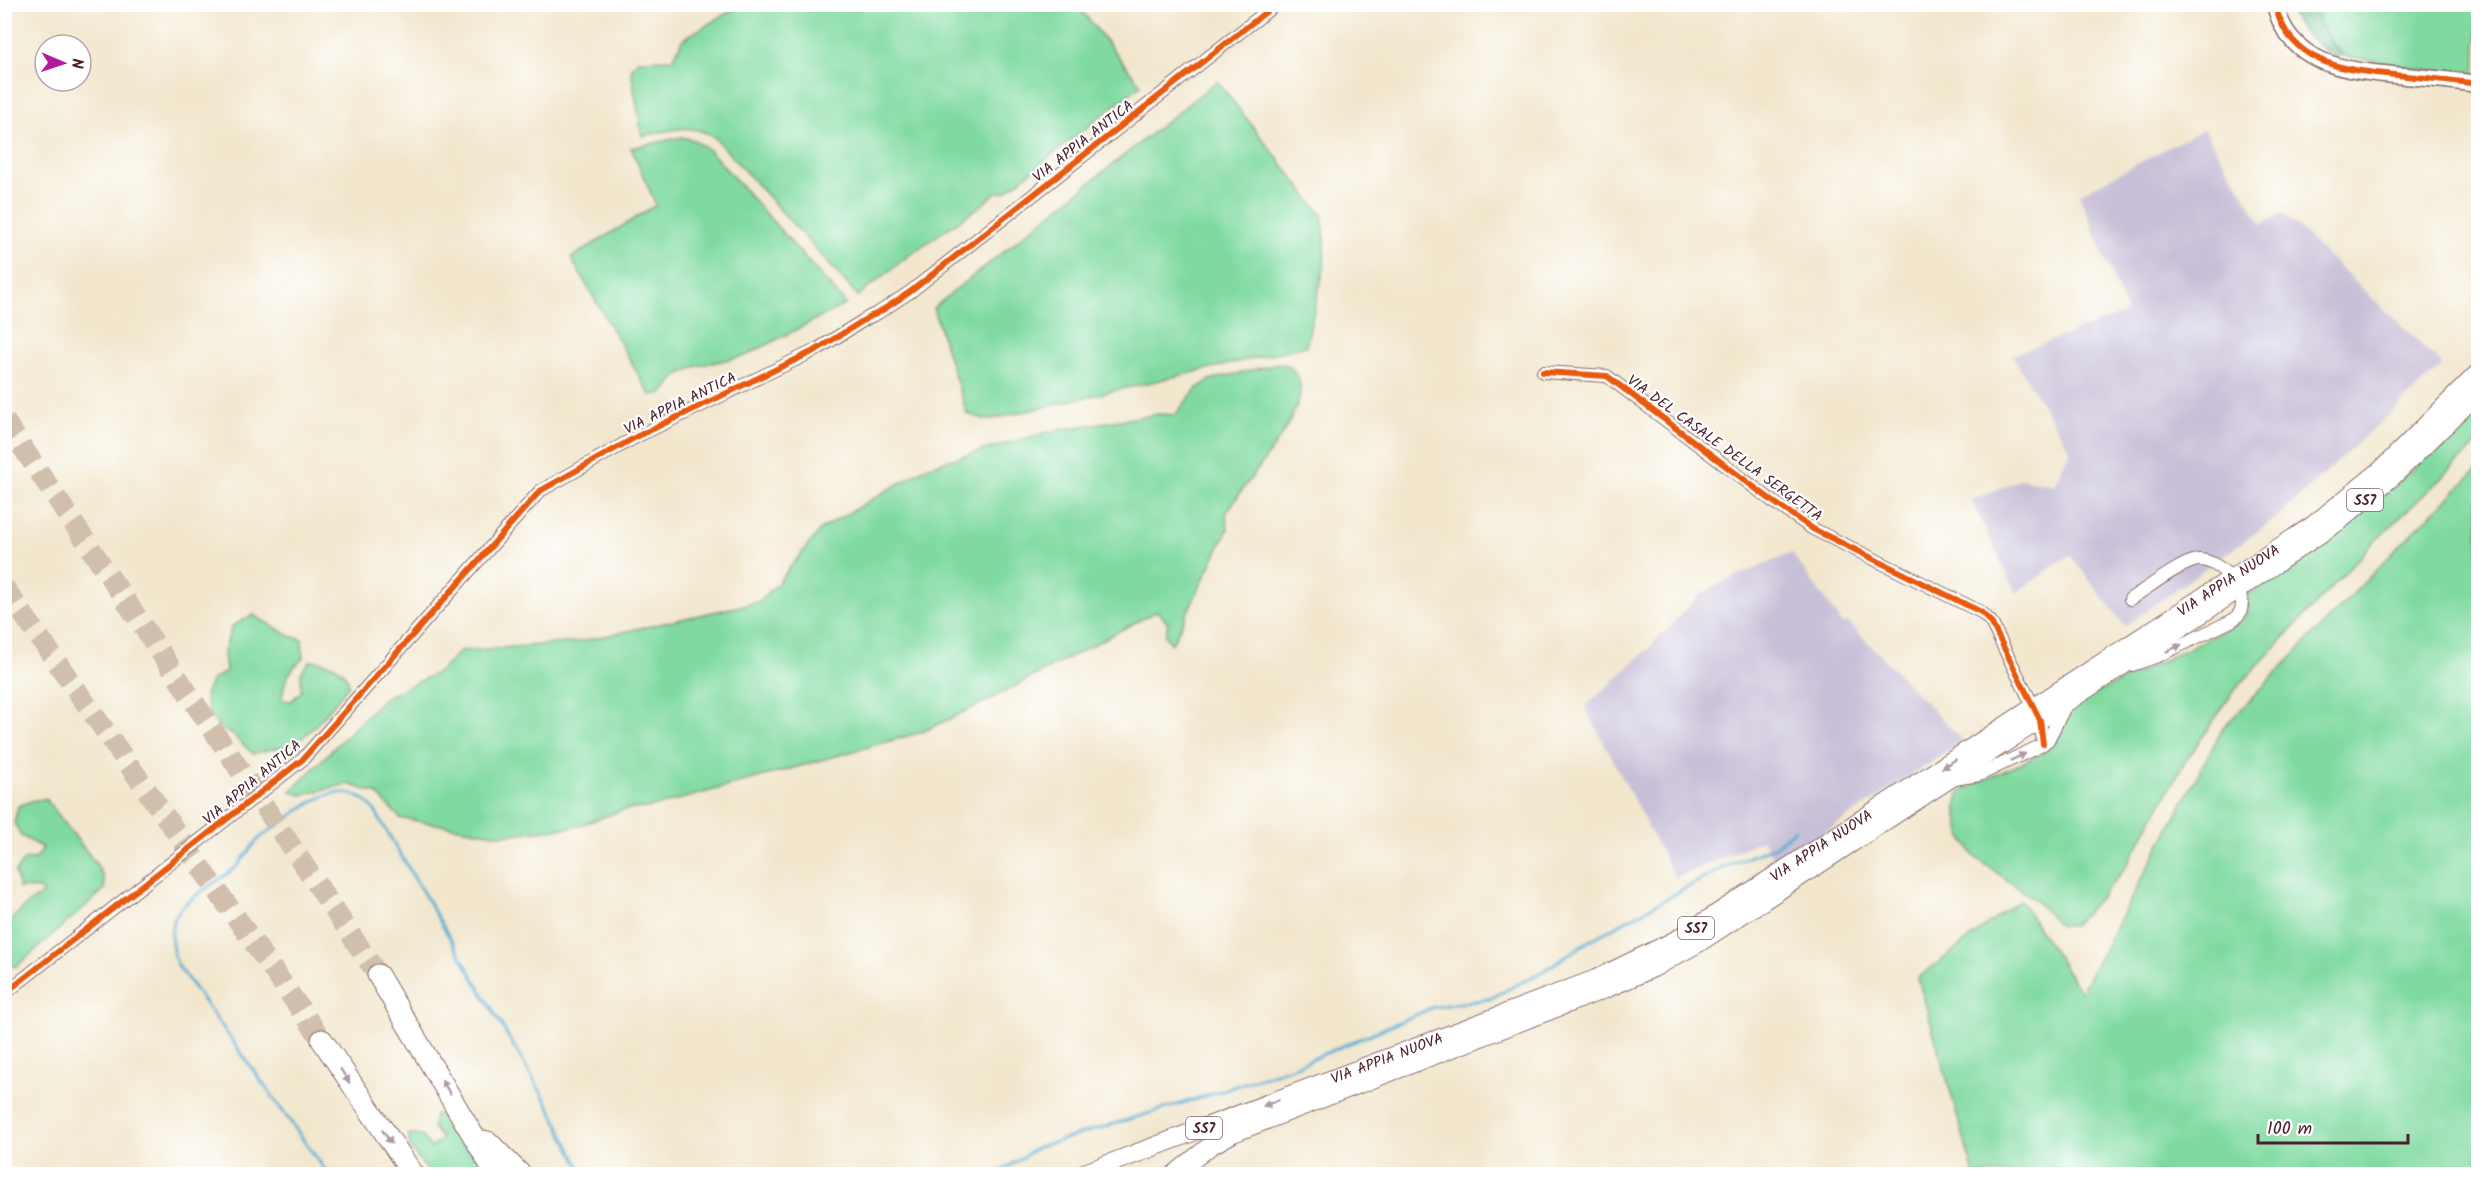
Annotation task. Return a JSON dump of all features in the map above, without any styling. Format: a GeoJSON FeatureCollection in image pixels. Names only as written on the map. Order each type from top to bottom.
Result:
{"type":"FeatureCollection","features":[{"type":"Feature","properties":{"kind":"highway"},"geometry":{"type":"LineString","coordinates":[[378,975],[496,1174]]}},
{"type":"Feature","properties":{"kind":"highway"},"geometry":{"type":"LineString","coordinates":[[322,1040],[413,1174]]}},
{"type":"Feature","properties":{"kind":"highway"},"geometry":{"type":"LineString","coordinates":[[476,1139],[488,1142],[520,1174]]}},
{"type":"Feature","properties":{"kind":"main road","name":"VIA APPIA NUOVA"},"geometry":{"type":"LineString","coordinates":[[1175,1174],[1210,1146],[1238,1131],[1605,989],[1653,968],[1700,942],[1951,779],[2037,714],[2068,701],[2120,668],[2360,489],[2478,374]]}},
{"type":"Feature","properties":{"kind":"main road","name":"VIA APPIA NUOVA"},"geometry":{"type":"LineString","coordinates":[[1082,1174],[1585,983],[1643,958],[1689,933],[2037,714],[2234,584],[2339,521],[2373,494],[2478,393]]}},
{"type":"Feature","properties":{"kind":"street","name":"VIA APPIA ANTICA"},"geometry":{"type":"LineString","coordinates":[[4,994],[302,760],[540,491],[636,437],[816,350],[910,292],[1276,4]]}},
{"type":"Feature","properties":{"kind":"street"},"geometry":{"type":"LineString","coordinates":[[2274,4],[2279,21],[2289,36],[2309,54],[2327,64],[2358,71],[2478,84]]}},
{"type":"Feature","properties":{"kind":"street","name":"VIA DEL CASALE DELLA SERGETTA"},"geometry":{"type":"LineString","coordinates":[[1543,372],[1607,376],[1813,529],[1978,609],[1991,622],[2037,714],[2043,744]]}},
{"type":"Feature","properties":{"kind":"street"},"geometry":{"type":"LineString","coordinates":[[2130,599],[2183,566],[2196,561],[2209,561],[2216,564],[2234,584]]}},
{"type":"Feature","properties":{"kind":"street"},"geometry":{"type":"LineString","coordinates":[[1951,779],[1979,775],[2043,744],[2068,701]]}},
{"type":"Feature","properties":{"kind":"shaded area"},"geometry":{"type":"Polygon","coordinates":[[[2204,129],[2262,224],[2283,213],[2443,365],[2276,518],[2125,626],[2070,555],[2016,593],[1971,500],[2022,479],[2054,485],[2070,450],[2012,355],[2127,312],[2079,194],[2204,129]]]}},
{"type":"Feature","properties":{"kind":"shaded area"},"geometry":{"type":"Polygon","coordinates":[[[1792,553],[1842,624],[1848,622],[1963,741],[1777,864],[1762,840],[1675,878],[1585,707],[1649,648],[1700,595],[1723,582],[1792,553]]]}},
{"type":"Feature","properties":{"kind":"green space"},"geometry":{"type":"Polygon","coordinates":[[[741,5],[1077,5],[1141,85],[1005,192],[996,192],[982,205],[908,256],[858,296],[715,138],[697,130],[688,129],[642,136],[631,70],[638,60],[673,59],[683,39],[741,5]]]}},
{"type":"Feature","properties":{"kind":"green space"},"geometry":{"type":"Polygon","coordinates":[[[2287,5],[2315,5],[2321,26],[2342,55],[2335,57],[2311,40],[2296,23],[2287,5]]]}},
{"type":"Feature","properties":{"kind":"green space"},"geometry":{"type":"Polygon","coordinates":[[[2315,5],[2478,5],[2475,79],[2342,55],[2321,26],[2315,5]]]}},
{"type":"Feature","properties":{"kind":"green space"},"geometry":{"type":"Polygon","coordinates":[[[1217,81],[1322,215],[1325,239],[1324,267],[1306,346],[988,420],[967,414],[933,308],[1217,81]]]}},
{"type":"Feature","properties":{"kind":"green space"},"geometry":{"type":"Polygon","coordinates":[[[682,137],[694,140],[710,151],[846,304],[745,356],[697,366],[676,376],[663,393],[650,395],[571,258],[656,205],[631,148],[682,137]]]}},
{"type":"Feature","properties":{"kind":"green space"},"geometry":{"type":"Polygon","coordinates":[[[1278,364],[1288,365],[1296,373],[1300,384],[1299,399],[1293,415],[1283,433],[1226,514],[1228,529],[1172,644],[1165,636],[1168,623],[1157,611],[987,701],[922,732],[653,807],[623,810],[575,827],[501,835],[400,818],[376,793],[348,784],[301,795],[291,791],[384,698],[439,672],[460,651],[578,642],[758,602],[776,585],[821,529],[929,466],[1051,431],[1159,414],[1175,415],[1197,388],[1210,380],[1278,364]]]}},
{"type":"Feature","properties":{"kind":"green space"},"geometry":{"type":"Polygon","coordinates":[[[2478,406],[2478,443],[2371,545],[2234,691],[2183,765],[2124,870],[2074,926],[2059,925],[2035,900],[1976,858],[1966,844],[1959,826],[1957,807],[1961,791],[2045,752],[2057,740],[2070,709],[2090,696],[2240,623],[2247,614],[2247,595],[2305,559],[2357,518],[2478,406]]]}},
{"type":"Feature","properties":{"kind":"green space"},"geometry":{"type":"Polygon","coordinates":[[[2478,469],[2478,1174],[1974,1174],[1918,978],[2020,900],[2081,992],[2223,728],[2412,533],[2478,469]]]}},
{"type":"Feature","properties":{"kind":"green space"},"geometry":{"type":"Polygon","coordinates":[[[253,615],[290,636],[302,639],[303,658],[288,677],[282,700],[291,701],[301,692],[301,673],[310,661],[323,662],[340,669],[349,685],[302,738],[291,744],[253,754],[233,735],[221,729],[209,715],[205,695],[211,681],[226,671],[224,652],[232,626],[253,615]]]}},
{"type":"Feature","properties":{"kind":"green space"},"geometry":{"type":"Polygon","coordinates":[[[46,799],[97,865],[103,877],[105,889],[16,967],[5,963],[5,926],[25,906],[43,893],[39,889],[19,888],[15,872],[24,860],[37,858],[43,848],[21,836],[14,823],[18,806],[34,800],[46,799]]]}},
{"type":"Feature","properties":{"kind":"green space"},"geometry":{"type":"Polygon","coordinates":[[[435,1114],[450,1117],[458,1126],[486,1174],[430,1174],[409,1146],[409,1134],[422,1136],[431,1148],[442,1139],[433,1127],[435,1114]]]}},
{"type":"Feature","properties":{"kind":"waterway"},"geometry":{"type":"LineString","coordinates":[[328,1174],[177,964],[171,937],[175,917],[183,906],[234,869],[261,837],[305,806],[328,795],[339,793],[351,794],[373,808],[548,1104],[583,1174]]}},
{"type":"Feature","properties":{"kind":"waterway"},"geometry":{"type":"LineString","coordinates":[[997,1174],[1038,1147],[1296,1066],[1434,1007],[1489,999],[1540,973],[1589,941],[1728,865],[1774,847],[1795,829]]}},
{"type":"Feature","properties":{"kind":"tunnel"},"geometry":{"type":"LineString","coordinates":[[4,420],[378,975]]}},
{"type":"Feature","properties":{"kind":"tunnel"},"geometry":{"type":"LineString","coordinates":[[4,587],[322,1040]]}},
{"type":"Feature","properties":{"kind":"cycle path"},"geometry":{"type":"LineString","coordinates":[[4,994],[302,760],[540,491],[636,437],[816,350],[910,292],[1276,4]]}},
{"type":"Feature","properties":{"kind":"cycle path"},"geometry":{"type":"LineString","coordinates":[[2275,4],[2282,25],[2294,42],[2308,54],[2325,62],[2364,72],[2478,84]]}},
{"type":"Feature","properties":{"kind":"cycle path"},"geometry":{"type":"LineString","coordinates":[[1543,372],[1607,376],[1813,529],[1981,612],[1991,622],[2040,720],[2043,744]]}}]}
